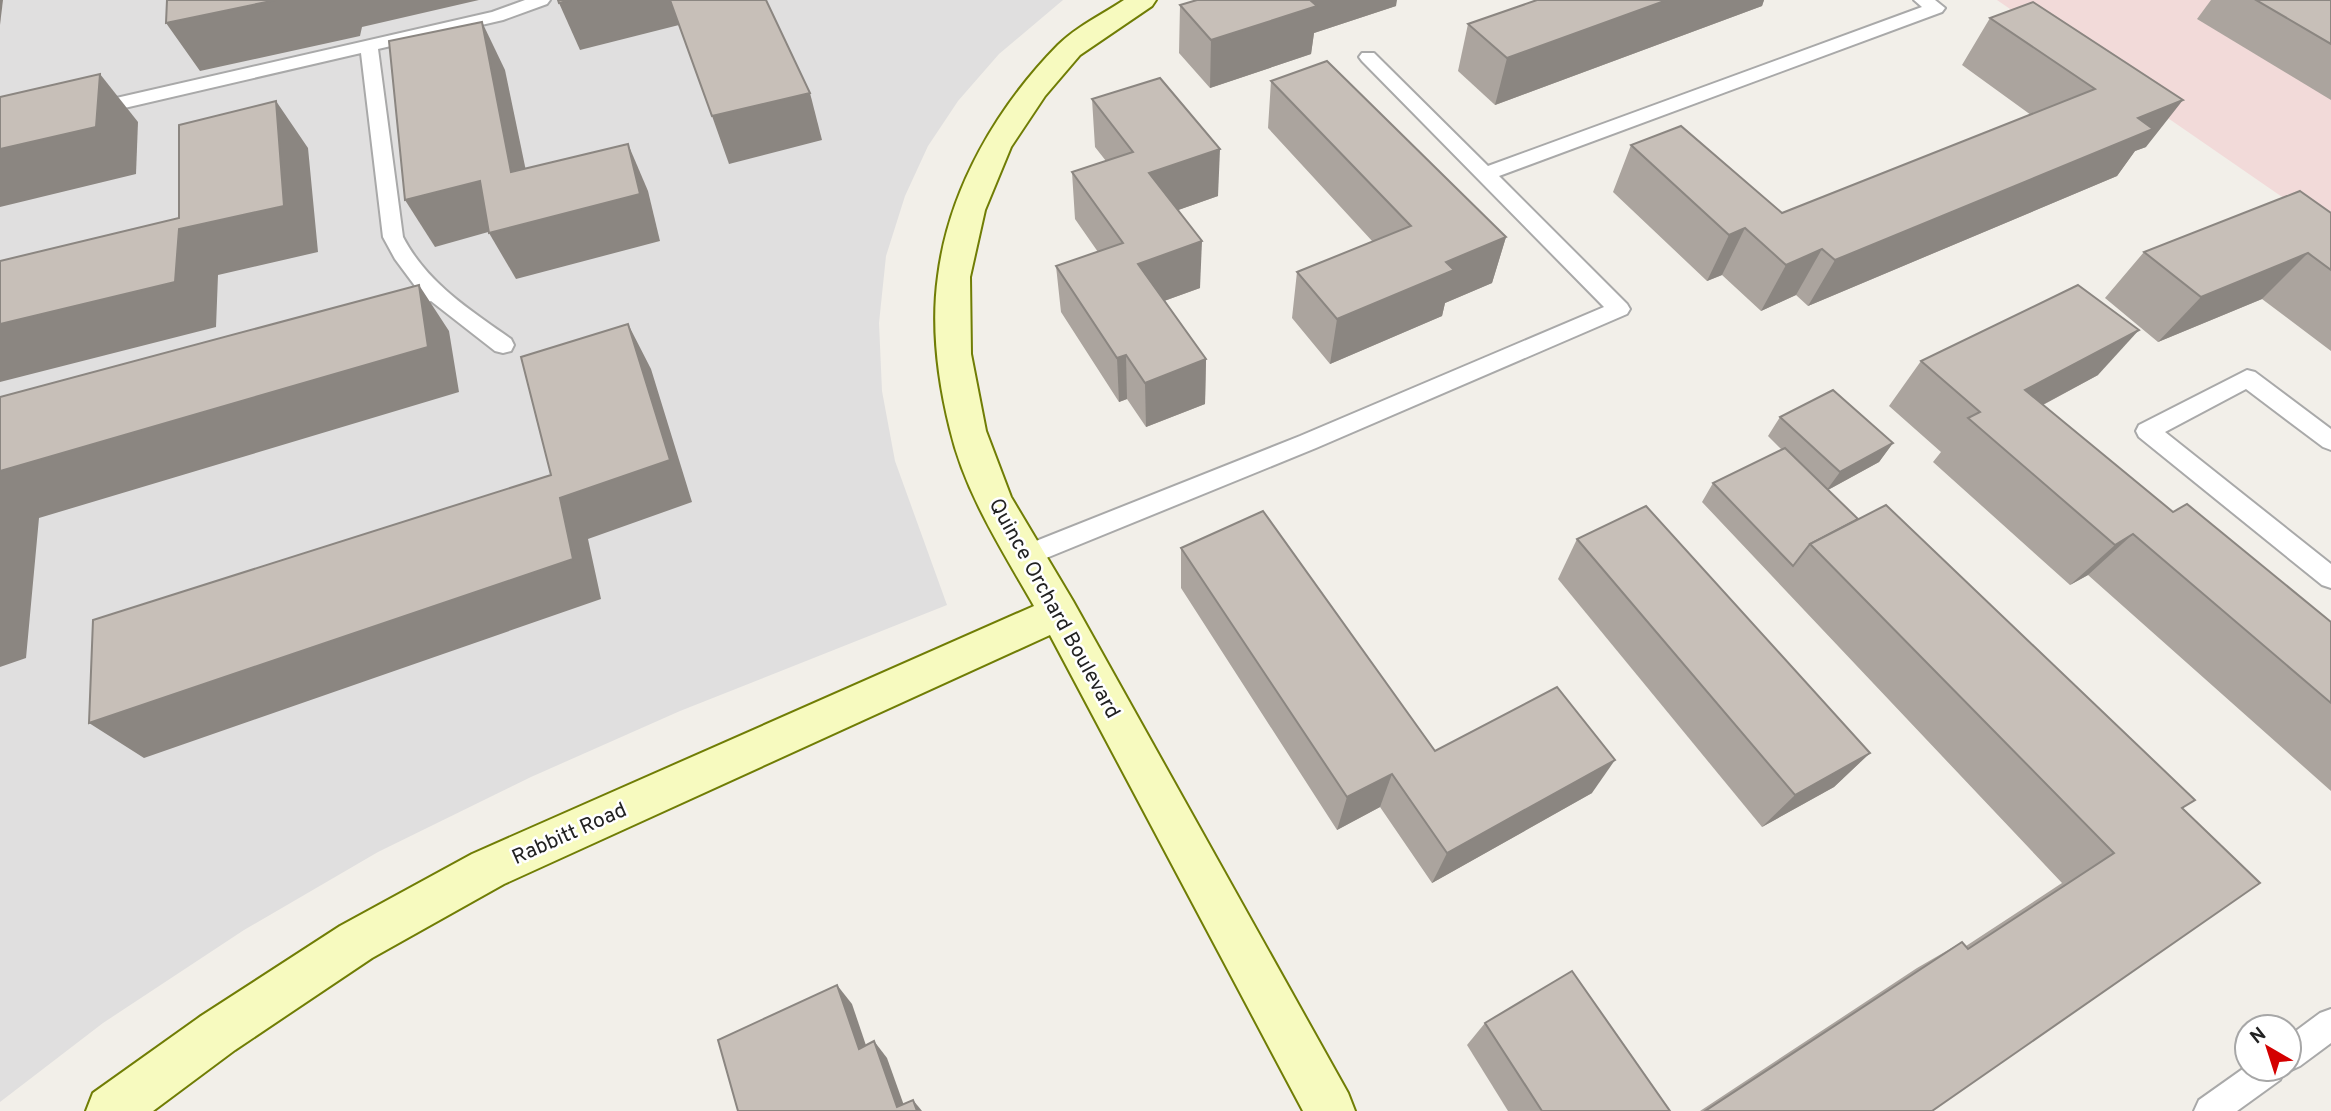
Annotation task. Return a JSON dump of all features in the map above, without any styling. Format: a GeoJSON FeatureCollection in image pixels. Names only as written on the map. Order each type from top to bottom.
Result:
{"type":"FeatureCollection","features":[{"type":"Feature","properties":{"kind":"street","name":"Quince Orchard Boulevard"},"geometry":{"type":"LineString","coordinates":[[1142,0],[1070,49],[1035,90],[996,146],[969,210],[954,276],[954,354],[968,431],[994,502],[1059,613],[1330,1111]]}},
{"type":"Feature","properties":{"kind":"street","name":"Rabbitt Road"},"geometry":{"type":"LineString","coordinates":[[111,1111],[218,1033],[356,942],[488,869],[1059,613]]}},
{"type":"Feature","properties":{"kind":"lane"},"geometry":{"type":"LineString","coordinates":[[76,114],[497,16],[541,0]]}},
{"type":"Feature","properties":{"kind":"lane"},"geometry":{"type":"LineString","coordinates":[[1485,174],[1936,8],[1923,0]]}},
{"type":"Feature","properties":{"kind":"lane"},"geometry":{"type":"LineString","coordinates":[[369,46],[393,237],[412,272],[503,345]]}},
{"type":"Feature","properties":{"kind":"lane"},"geometry":{"type":"LineString","coordinates":[[1026,556],[1308,442],[1619,309],[1368,57]]}},
{"type":"Feature","properties":{"kind":"lane"},"geometry":{"type":"LineString","coordinates":[[371,311],[435,293]]}},
{"type":"Feature","properties":{"kind":"lane"},"geometry":{"type":"LineString","coordinates":[[2331,441],[2247,378],[2147,431],[2331,579]]}},
{"type":"Feature","properties":{"kind":"lane"},"geometry":{"type":"LineString","coordinates":[[2303,1045],[2331,1024]]}},
{"type":"Feature","properties":{"kind":"lane"},"geometry":{"type":"LineString","coordinates":[[2210,1111],[2249,1083]]}},
{"type":"Feature","properties":{"kind":"shaded area"},"geometry":{"type":"Polygon","coordinates":[[[0,0],[1063,0],[999,54],[958,101],[928,146],[905,196],[886,256],[879,323],[882,391],[895,461],[947,605],[680,711],[531,777],[378,852],[244,930],[103,1023],[0,1102],[0,0]]]}},
{"type":"Feature","properties":{"kind":"shaded area"},"geometry":{"type":"Polygon","coordinates":[[[1997,0],[2331,0],[2331,232],[2327,228],[1997,0]]]}},
{"type":"Feature","properties":{"kind":"building"},"geometry":{"type":"Polygon","coordinates":[[[167,0],[276,0],[166,23],[167,0]]]}},
{"type":"Feature","properties":{"kind":"building"},"geometry":{"type":"Polygon","coordinates":[[[670,0],[766,0],[810,93],[712,116],[670,0]]]}},
{"type":"Feature","properties":{"kind":"building"},"geometry":{"type":"Polygon","coordinates":[[[1197,0],[1310,0],[1317,6],[1211,40],[1180,5],[1197,0]]]}},
{"type":"Feature","properties":{"kind":"building"},"geometry":{"type":"Polygon","coordinates":[[[1537,0],[1667,0],[1507,58],[1468,24],[1537,0]]]}},
{"type":"Feature","properties":{"kind":"building"},"geometry":{"type":"Polygon","coordinates":[[[2256,0],[2331,0],[2331,44],[2256,0]]]}},
{"type":"Feature","properties":{"kind":"building"},"geometry":{"type":"Polygon","coordinates":[[[2033,2],[2183,100],[2138,118],[2153,129],[1835,260],[1822,249],[1786,265],[1745,228],[1729,235],[1631,145],[1681,126],[1782,213],[2095,89],[1990,18],[2033,2]]]}},
{"type":"Feature","properties":{"kind":"building"},"geometry":{"type":"Polygon","coordinates":[[[482,22],[511,172],[628,144],[640,194],[489,233],[480,181],[405,200],[389,41],[482,22]]]}},
{"type":"Feature","properties":{"kind":"building"},"geometry":{"type":"Polygon","coordinates":[[[1327,61],[1506,237],[1446,262],[1454,270],[1337,319],[1297,272],[1411,226],[1271,81],[1327,61]]]}},
{"type":"Feature","properties":{"kind":"building"},"geometry":{"type":"Polygon","coordinates":[[[100,74],[96,127],[0,149],[0,97],[100,74]]]}},
{"type":"Feature","properties":{"kind":"building"},"geometry":{"type":"Polygon","coordinates":[[[1160,78],[1220,149],[1149,173],[1202,241],[1138,264],[1206,359],[1145,383],[1126,355],[1117,358],[1056,266],[1123,243],[1072,172],[1133,152],[1092,99],[1160,78]]]}},
{"type":"Feature","properties":{"kind":"building"},"geometry":{"type":"Polygon","coordinates":[[[276,101],[284,206],[179,229],[175,282],[0,324],[0,261],[179,218],[179,125],[276,101]]]}},
{"type":"Feature","properties":{"kind":"building"},"geometry":{"type":"Polygon","coordinates":[[[2300,191],[2331,213],[2331,270],[2308,253],[2201,297],[2144,252],[2300,191]]]}},
{"type":"Feature","properties":{"kind":"building"},"geometry":{"type":"Polygon","coordinates":[[[419,285],[428,347],[0,471],[0,397],[419,285]]]}},
{"type":"Feature","properties":{"kind":"building"},"geometry":{"type":"Polygon","coordinates":[[[2078,285],[2139,330],[2025,390],[2173,512],[2187,504],[2331,622],[2331,703],[2133,534],[2115,545],[1968,418],[1980,412],[1921,361],[2078,285]]]}},
{"type":"Feature","properties":{"kind":"building"},"geometry":{"type":"Polygon","coordinates":[[[628,324],[670,460],[560,498],[573,559],[89,723],[93,620],[551,475],[521,357],[628,324]]]}},
{"type":"Feature","properties":{"kind":"building"},"geometry":{"type":"Polygon","coordinates":[[[1833,390],[1893,443],[1840,472],[1780,417],[1833,390]]]}},
{"type":"Feature","properties":{"kind":"building"},"geometry":{"type":"Polygon","coordinates":[[[1785,448],[1858,519],[1810,544],[1793,566],[1713,483],[1785,448]]]}},
{"type":"Feature","properties":{"kind":"building"},"geometry":{"type":"Polygon","coordinates":[[[1886,505],[2195,800],[2182,808],[2260,883],[1932,1111],[1705,1111],[1962,942],[1968,949],[2114,853],[1810,544],[1886,505]]]}},
{"type":"Feature","properties":{"kind":"building"},"geometry":{"type":"Polygon","coordinates":[[[1646,506],[1870,753],[1795,795],[1577,539],[1646,506]]]}},
{"type":"Feature","properties":{"kind":"building"},"geometry":{"type":"Polygon","coordinates":[[[1263,511],[1435,751],[1557,687],[1615,760],[1447,853],[1392,774],[1347,797],[1181,548],[1263,511]]]}},
{"type":"Feature","properties":{"kind":"building"},"geometry":{"type":"Polygon","coordinates":[[[1572,971],[1670,1111],[1542,1111],[1485,1023],[1572,971]]]}},
{"type":"Feature","properties":{"kind":"building"},"geometry":{"type":"Polygon","coordinates":[[[837,985],[859,1049],[874,1041],[897,1107],[913,1100],[917,1111],[738,1111],[718,1040],[837,985]]]}}]}
